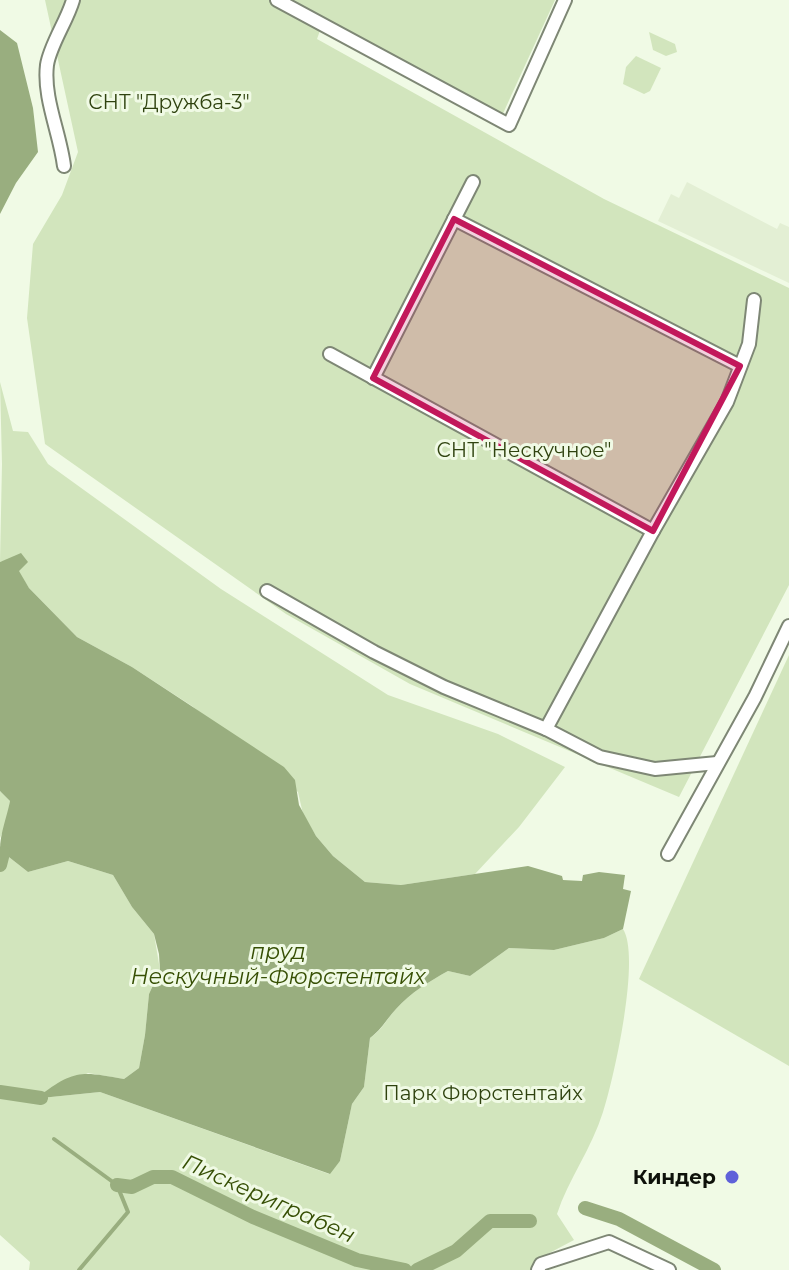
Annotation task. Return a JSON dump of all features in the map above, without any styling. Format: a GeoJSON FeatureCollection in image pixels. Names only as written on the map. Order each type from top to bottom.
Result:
{"type":"FeatureCollection","features":[{"type":"Feature","properties":{"kind":"street"},"geometry":{"type":"LineString","coordinates":[[64,166],[61,139],[49,100],[47,64],[73,0]]}},
{"type":"Feature","properties":{"kind":"street"},"geometry":{"type":"LineString","coordinates":[[287,2],[509,125],[565,0]]}},
{"type":"Feature","properties":{"kind":"street"},"geometry":{"type":"LineString","coordinates":[[373,378],[473,182]]}},
{"type":"Feature","properties":{"kind":"street"},"geometry":{"type":"LineString","coordinates":[[454,219],[740,366]]}},
{"type":"Feature","properties":{"kind":"street"},"geometry":{"type":"LineString","coordinates":[[546,729],[727,402],[749,344],[754,300]]}},
{"type":"Feature","properties":{"kind":"street"},"geometry":{"type":"LineString","coordinates":[[330,354],[653,531]]}},
{"type":"Feature","properties":{"kind":"street"},"geometry":{"type":"LineString","coordinates":[[267,591],[374,652],[444,687],[546,729],[600,757],[655,769],[717,763]]}},
{"type":"Feature","properties":{"kind":"street"},"geometry":{"type":"LineString","coordinates":[[668,854],[755,697],[789,626]]}},
{"type":"Feature","properties":{"kind":"street"},"geometry":{"type":"LineString","coordinates":[[538,1270],[541,1264],[609,1242],[669,1270]]}},
{"type":"Feature","properties":{"kind":"highlighted area"},"geometry":{"type":"Polygon","coordinates":[[[454,219],[740,366],[653,531],[373,378],[454,219]]]}},
{"type":"Feature","properties":{"kind":"shaded area"},"geometry":{"type":"Polygon","coordinates":[[[687,182],[777,229],[780,223],[789,227],[789,283],[658,221],[671,194],[679,198],[687,182]]]}},
{"type":"Feature","properties":{"kind":"green space","name":"СНТ \"Нескучное\""},"geometry":{"type":"Polygon","coordinates":[[[45,0],[555,0],[500,120],[322,25],[317,39],[604,199],[789,288],[789,585],[679,797],[410,684],[286,614],[45,444],[27,318],[33,244],[62,195],[78,152],[45,0]]]}},
{"type":"Feature","properties":{"kind":"green space"},"geometry":{"type":"Polygon","coordinates":[[[649,32],[675,44],[677,52],[666,56],[653,50],[649,32]]]}},
{"type":"Feature","properties":{"kind":"green space"},"geometry":{"type":"Polygon","coordinates":[[[636,56],[661,68],[650,91],[644,94],[623,84],[626,67],[636,56]]]}},
{"type":"Feature","properties":{"kind":"green space"},"geometry":{"type":"Polygon","coordinates":[[[0,382],[13,431],[28,432],[48,464],[221,589],[388,695],[498,734],[565,767],[519,827],[475,874],[401,885],[365,882],[333,856],[316,836],[303,814],[298,792],[192,706],[132,667],[77,637],[29,588],[10,559],[0,562],[0,382]]]}},
{"type":"Feature","properties":{"kind":"green space"},"geometry":{"type":"Polygon","coordinates":[[[789,655],[789,1066],[639,979],[789,655]]]}},
{"type":"Feature","properties":{"kind":"green space"},"geometry":{"type":"Polygon","coordinates":[[[0,791],[10,801],[7,822],[0,838],[0,791]]]}},
{"type":"Feature","properties":{"kind":"green space","name":"Парк Фюрстентайх"},"geometry":{"type":"Polygon","coordinates":[[[0,850],[28,872],[68,861],[113,875],[132,907],[154,934],[160,970],[149,994],[139,1068],[124,1079],[88,1073],[41,1098],[100,1092],[329,1174],[340,1161],[352,1104],[364,1087],[370,1038],[408,998],[448,971],[470,976],[509,948],[554,950],[604,938],[623,929],[628,944],[627,990],[608,1096],[587,1151],[557,1214],[574,1240],[538,1259],[530,1270],[29,1270],[30,1262],[0,1235],[0,850]]]}},
{"type":"Feature","properties":{"kind":"water"},"geometry":{"type":"Polygon","coordinates":[[[0,30],[17,43],[33,108],[38,152],[16,183],[0,214],[0,30]]]}},
{"type":"Feature","properties":{"kind":"water","name":"пруд Нескучный-Фюрстентайх"},"geometry":{"type":"Polygon","coordinates":[[[21,553],[28,562],[19,571],[29,588],[77,637],[132,667],[284,767],[295,780],[299,805],[316,836],[333,856],[365,882],[401,885],[528,866],[562,876],[563,880],[582,881],[583,875],[599,872],[625,875],[623,889],[631,891],[623,929],[604,938],[554,950],[509,948],[470,976],[448,971],[408,998],[370,1038],[364,1087],[352,1104],[340,1161],[330,1174],[100,1092],[41,1098],[41,1095],[71,1077],[89,1074],[124,1079],[139,1068],[149,994],[160,970],[154,934],[132,907],[113,875],[68,861],[28,872],[0,850],[10,801],[0,791],[0,562],[21,553]]]}},
{"type":"Feature","properties":{"kind":"waterway"},"geometry":{"type":"LineString","coordinates":[[0,865],[3,853]]}},
{"type":"Feature","properties":{"kind":"waterway"},"geometry":{"type":"LineString","coordinates":[[0,1092],[41,1098]]}},
{"type":"Feature","properties":{"kind":"waterway"},"geometry":{"type":"LineString","coordinates":[[54,1139],[117,1185],[128,1212],[79,1270]]}},
{"type":"Feature","properties":{"kind":"waterway","name":"Пискериграбен"},"geometry":{"type":"LineString","coordinates":[[117,1185],[132,1187],[153,1177],[172,1177],[253,1217],[357,1260],[405,1270]]}},
{"type":"Feature","properties":{"kind":"waterway","name":"Пискериграбен"},"geometry":{"type":"LineString","coordinates":[[585,1208],[619,1219],[714,1270]]}},
{"type":"Feature","properties":{"kind":"waterway","name":"Пискериграбен"},"geometry":{"type":"LineString","coordinates":[[417,1270],[456,1251],[490,1221],[530,1221]]}},
{"type":"Feature","properties":{"kind":"place","name":"Киндер"},"geometry":{"type":"Point","coordinates":[732,1177]}},
{"type":"Feature","properties":{"kind":"park label","name":"СНТ \"Дружба-3\""},"geometry":{"type":"Point","coordinates":[169,102]}}]}
